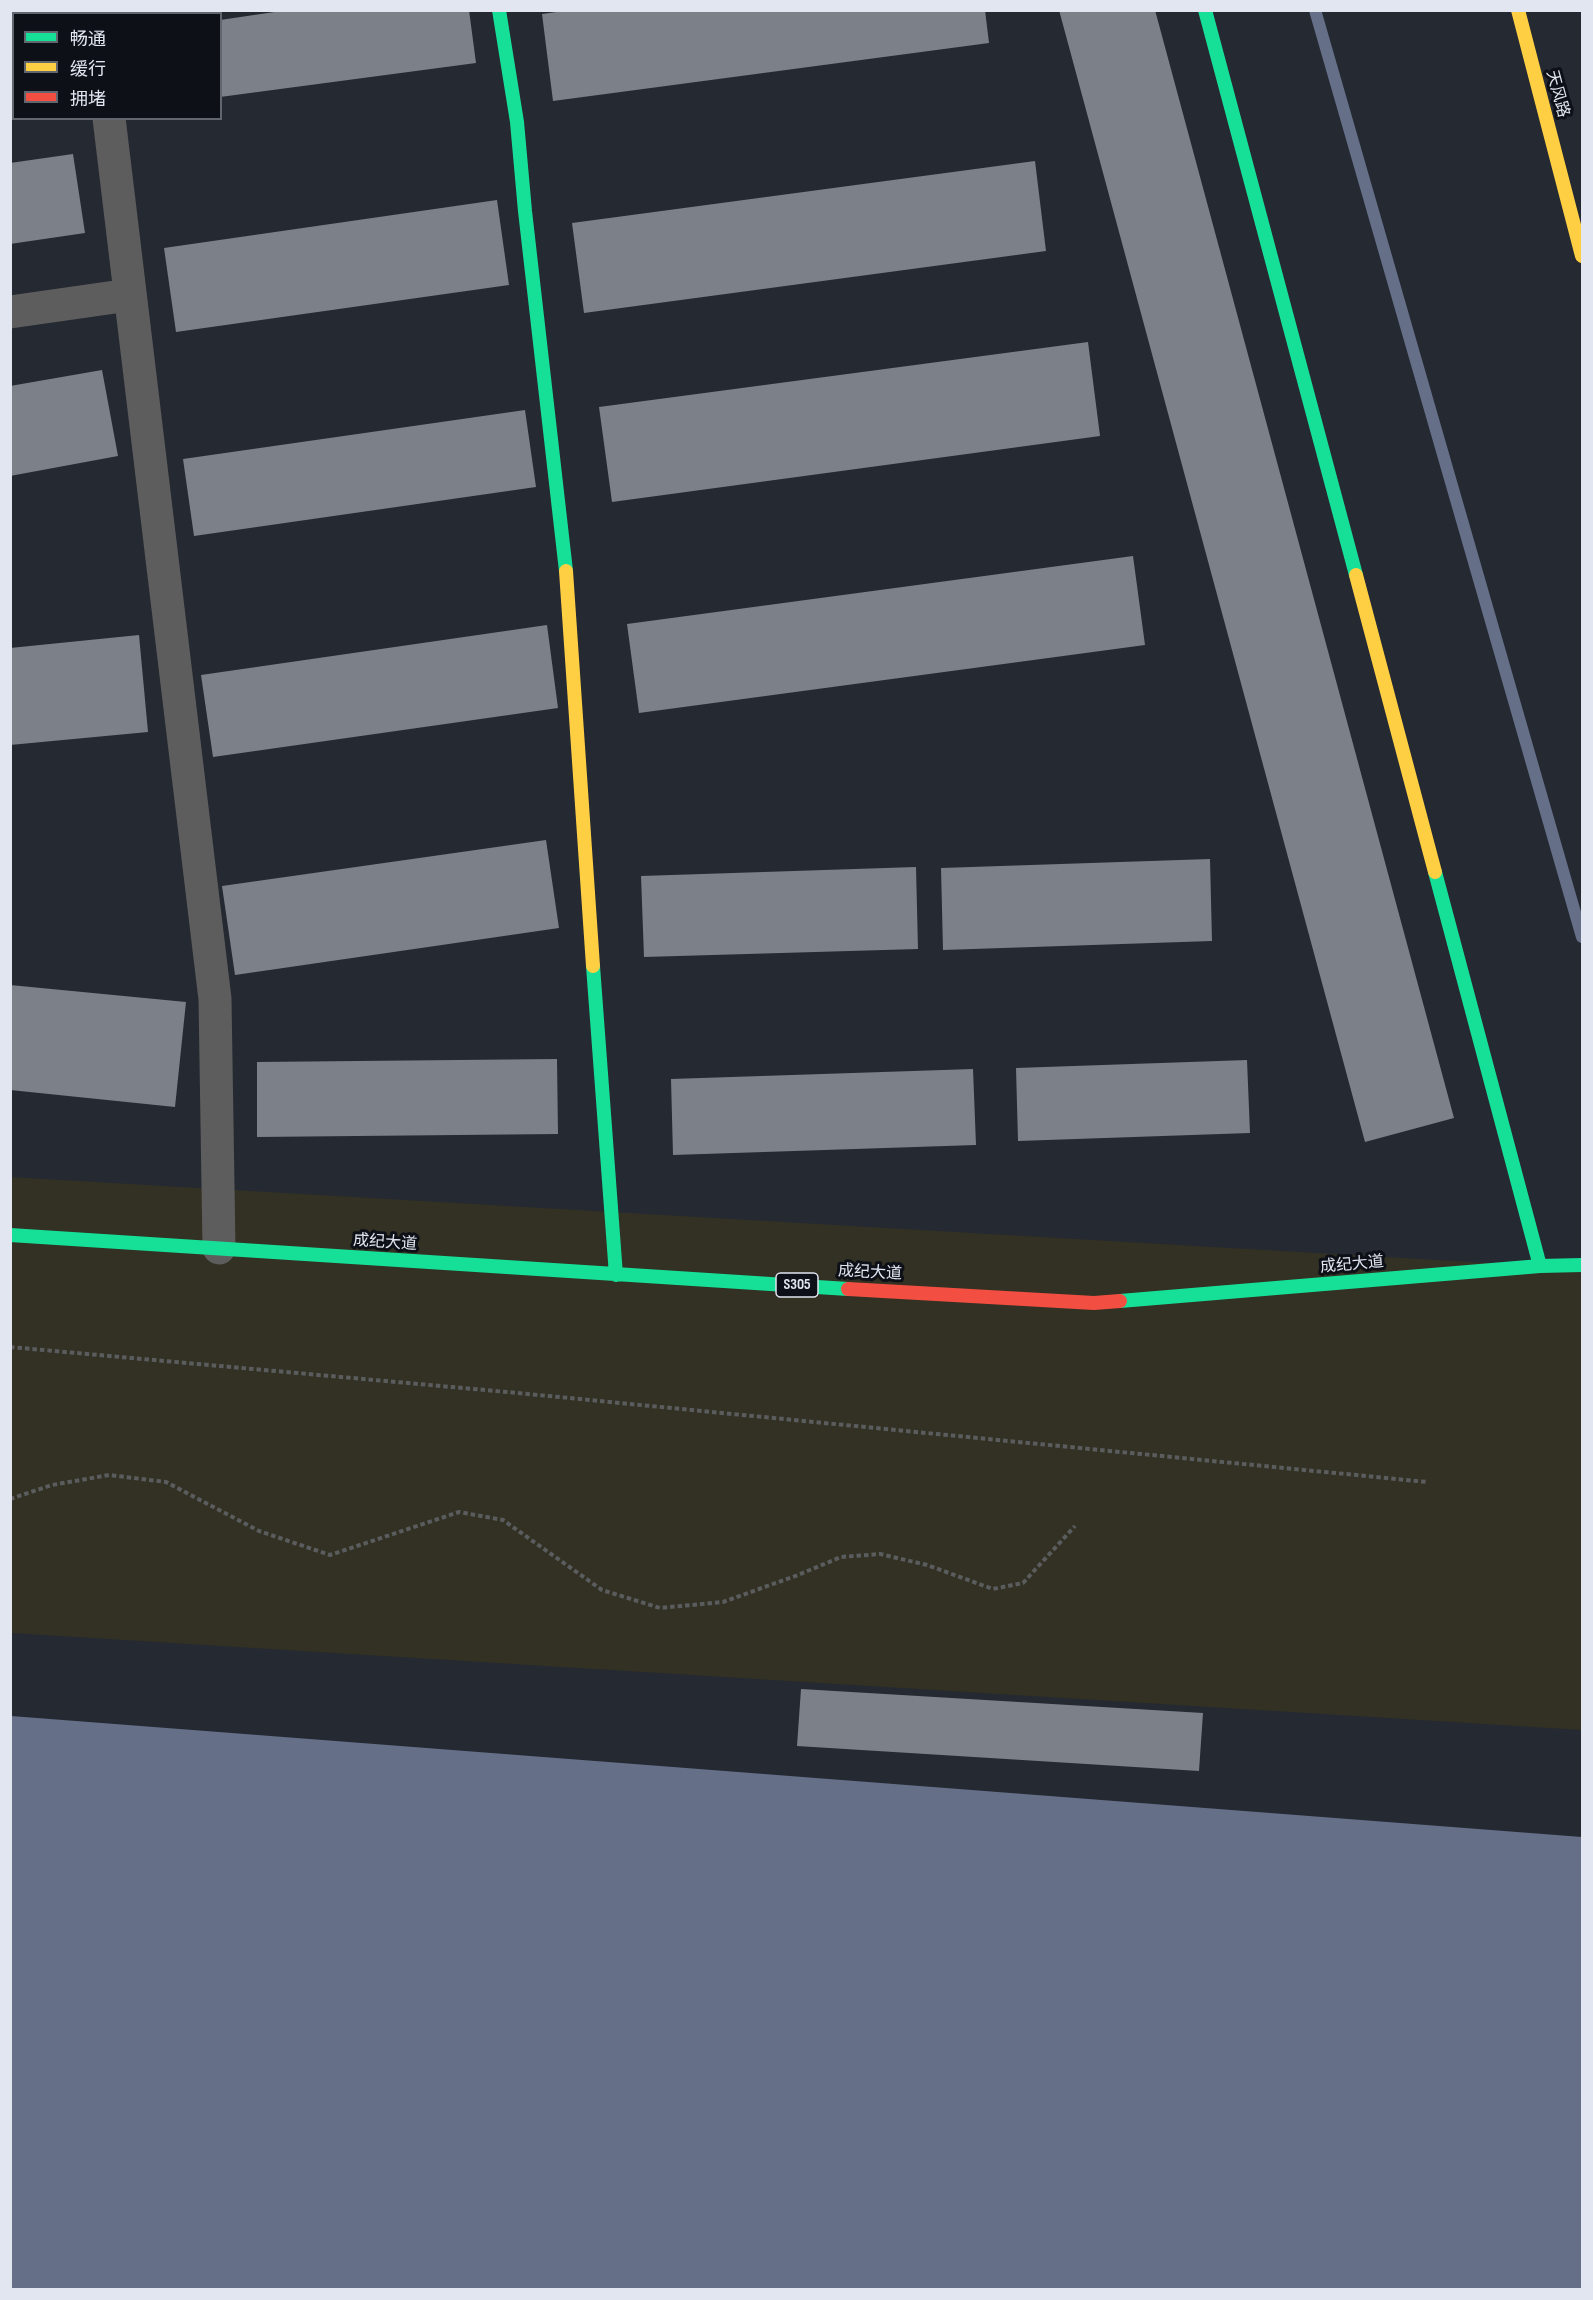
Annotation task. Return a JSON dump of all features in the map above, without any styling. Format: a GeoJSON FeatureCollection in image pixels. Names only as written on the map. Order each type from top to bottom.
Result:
{"type":"FeatureCollection","features":[{"type":"Feature","properties":{"kind":"main road"},"geometry":{"type":"LineString","coordinates":[[500,10],[517,122],[568,590],[597,1035],[616,1275]]}},
{"type":"Feature","properties":{"kind":"main road"},"geometry":{"type":"LineString","coordinates":[[1205,10],[1540,1266]]}},
{"type":"Feature","properties":{"kind":"main road","name":"天风路"},"geometry":{"type":"LineString","coordinates":[[1518,10],[1582,256]]}},
{"type":"Feature","properties":{"kind":"main road","name":"成纪大道"},"geometry":{"type":"LineString","coordinates":[[10,1235],[616,1275],[1094,1303],[1540,1266],[1582,1265]]}},
{"type":"Feature","properties":{"kind":"street"},"geometry":{"type":"LineString","coordinates":[[109,120],[215,999],[219,1248]]}},
{"type":"Feature","properties":{"kind":"street"},"geometry":{"type":"LineString","coordinates":[[10,312],[129,295]]}},
{"type":"Feature","properties":{"kind":"path"},"geometry":{"type":"LineString","coordinates":[[10,1347],[518,1393],[1427,1482]]}},
{"type":"Feature","properties":{"kind":"path"},"geometry":{"type":"LineString","coordinates":[[10,1499],[52,1485],[109,1475],[166,1482],[259,1531],[330,1555],[459,1512],[503,1520],[602,1590],[660,1608],[723,1602],[841,1557],[880,1554],[927,1565],[993,1589],[1023,1583],[1075,1526]]}},
{"type":"Feature","properties":{"kind":"shaded area"},"geometry":{"type":"Polygon","coordinates":[[[10,1177],[1582,1267],[1582,1730],[11,1633],[10,1177]]]}},
{"type":"Feature","properties":{"kind":"water"},"geometry":{"type":"Polygon","coordinates":[[[11,1716],[1582,1837],[1582,2289],[11,2289],[11,1716]]]}},
{"type":"Feature","properties":{"kind":"building"},"geometry":{"type":"Polygon","coordinates":[[[10,10],[58,10],[58,12],[12,12],[12,40],[10,40],[10,10]]]}},
{"type":"Feature","properties":{"kind":"building"},"geometry":{"type":"Polygon","coordinates":[[[288,10],[469,10],[476,63],[222,97],[222,20],[288,10]]]}},
{"type":"Feature","properties":{"kind":"building"},"geometry":{"type":"Polygon","coordinates":[[[571,10],[985,10],[989,43],[553,101],[542,14],[571,10]]]}},
{"type":"Feature","properties":{"kind":"building"},"geometry":{"type":"Polygon","coordinates":[[[1059,10],[1155,10],[1454,1118],[1365,1142],[1059,10]]]}},
{"type":"Feature","properties":{"kind":"building"},"geometry":{"type":"Polygon","coordinates":[[[73,154],[85,233],[10,244],[10,163],[73,154]]]}},
{"type":"Feature","properties":{"kind":"building"},"geometry":{"type":"Polygon","coordinates":[[[1035,161],[1046,251],[584,313],[572,223],[1035,161]]]}},
{"type":"Feature","properties":{"kind":"building"},"geometry":{"type":"Polygon","coordinates":[[[497,200],[509,285],[176,332],[164,248],[497,200]]]}},
{"type":"Feature","properties":{"kind":"building"},"geometry":{"type":"Polygon","coordinates":[[[1088,342],[1100,436],[612,502],[599,407],[1088,342]]]}},
{"type":"Feature","properties":{"kind":"building"},"geometry":{"type":"Polygon","coordinates":[[[102,370],[118,456],[10,476],[10,386],[102,370]]]}},
{"type":"Feature","properties":{"kind":"building"},"geometry":{"type":"Polygon","coordinates":[[[525,410],[536,487],[194,536],[183,459],[525,410]]]}},
{"type":"Feature","properties":{"kind":"building"},"geometry":{"type":"Polygon","coordinates":[[[1133,556],[1145,645],[639,713],[627,624],[1133,556]]]}},
{"type":"Feature","properties":{"kind":"building"},"geometry":{"type":"Polygon","coordinates":[[[547,625],[558,708],[213,757],[201,675],[547,625]]]}},
{"type":"Feature","properties":{"kind":"building"},"geometry":{"type":"Polygon","coordinates":[[[139,635],[148,732],[10,745],[10,648],[139,635]]]}},
{"type":"Feature","properties":{"kind":"building"},"geometry":{"type":"Polygon","coordinates":[[[546,840],[559,928],[235,975],[222,886],[546,840]]]}},
{"type":"Feature","properties":{"kind":"building"},"geometry":{"type":"Polygon","coordinates":[[[1210,859],[1212,941],[943,950],[941,868],[1210,859]]]}},
{"type":"Feature","properties":{"kind":"building"},"geometry":{"type":"Polygon","coordinates":[[[916,867],[918,949],[644,957],[641,876],[916,867]]]}},
{"type":"Feature","properties":{"kind":"building"},"geometry":{"type":"Polygon","coordinates":[[[10,985],[186,1002],[175,1107],[10,1090],[10,985]]]}},
{"type":"Feature","properties":{"kind":"building"},"geometry":{"type":"Polygon","coordinates":[[[557,1059],[558,1134],[257,1137],[257,1062],[557,1059]]]}},
{"type":"Feature","properties":{"kind":"building"},"geometry":{"type":"Polygon","coordinates":[[[1247,1060],[1250,1133],[1018,1141],[1016,1068],[1247,1060]]]}},
{"type":"Feature","properties":{"kind":"building"},"geometry":{"type":"Polygon","coordinates":[[[973,1069],[976,1145],[673,1155],[671,1079],[973,1069]]]}},
{"type":"Feature","properties":{"kind":"building"},"geometry":{"type":"Polygon","coordinates":[[[801,1689],[1203,1713],[1199,1771],[797,1746],[801,1689]]]}},
{"type":"Feature","properties":{"kind":"waterway"},"geometry":{"type":"LineString","coordinates":[[1315,10],[1582,937]]}},
{"type":"Feature","properties":{"kind":"traffic: fast"},"geometry":{"type":"LineString","coordinates":[[499,10],[517,122],[566,571]]}},
{"type":"Feature","properties":{"kind":"traffic: fast"},"geometry":{"type":"LineString","coordinates":[[1205,10],[1356,575]]}},
{"type":"Feature","properties":{"kind":"traffic: fast"},"geometry":{"type":"LineString","coordinates":[[1435,872],[1540,1266]]}},
{"type":"Feature","properties":{"kind":"traffic: fast"},"geometry":{"type":"LineString","coordinates":[[593,966],[616,1275]]}},
{"type":"Feature","properties":{"kind":"traffic: fast"},"geometry":{"type":"LineString","coordinates":[[10,1235],[848,1289]]}},
{"type":"Feature","properties":{"kind":"traffic: fast"},"geometry":{"type":"LineString","coordinates":[[1120,1301],[1540,1266],[1582,1265]]}},
{"type":"Feature","properties":{"kind":"traffic: slow"},"geometry":{"type":"LineString","coordinates":[[1518,10],[1582,256]]}},
{"type":"Feature","properties":{"kind":"traffic: slow"},"geometry":{"type":"LineString","coordinates":[[566,571],[593,966]]}},
{"type":"Feature","properties":{"kind":"traffic: slow"},"geometry":{"type":"LineString","coordinates":[[1356,575],[1435,872]]}},
{"type":"Feature","properties":{"kind":"traffic: jam"},"geometry":{"type":"LineString","coordinates":[[848,1289],[1094,1303],[1120,1301]]}}]}
